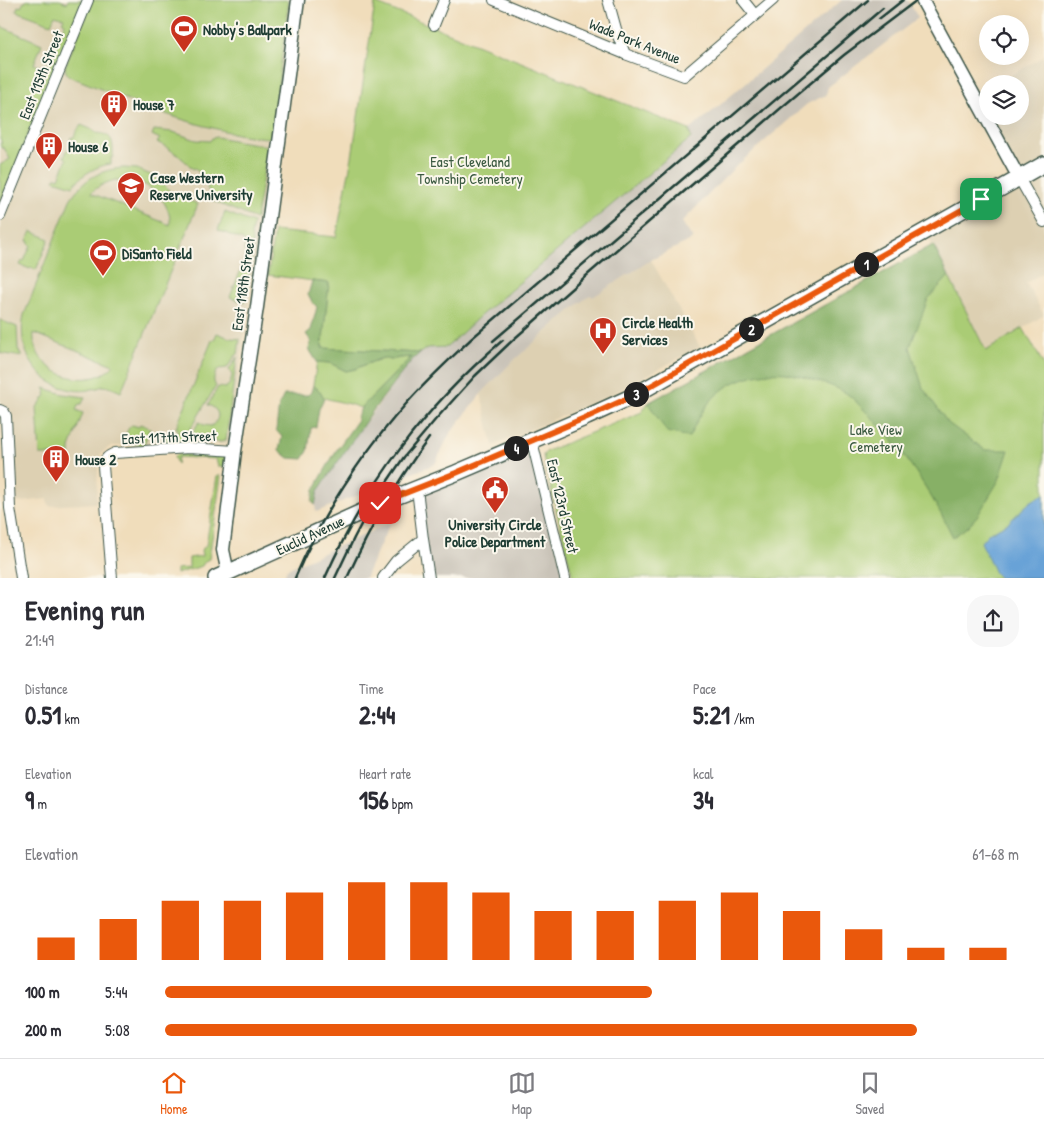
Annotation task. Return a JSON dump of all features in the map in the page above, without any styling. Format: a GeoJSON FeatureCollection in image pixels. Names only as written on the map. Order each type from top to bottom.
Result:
{"type":"FeatureCollection","features":[{"type":"Feature","properties":{"kind":"main road","name":"Euclid Avenue"},"geometry":{"type":"LineString","coordinates":[[222,575],[388,500],[532,441],[633,396],[1044,164]]}},
{"type":"Feature","properties":{"kind":"street","name":"East 115th Street"},"geometry":{"type":"LineString","coordinates":[[0,216],[88,0]]}},
{"type":"Feature","properties":{"kind":"street","name":"East 118th Street"},"geometry":{"type":"LineString","coordinates":[[222,575],[223,550],[235,451],[258,298],[298,0]]}},
{"type":"Feature","properties":{"kind":"street"},"geometry":{"type":"LineString","coordinates":[[434,25],[444,0]]}},
{"type":"Feature","properties":{"kind":"street","name":"Wade Park Avenue"},"geometry":{"type":"LineString","coordinates":[[494,0],[684,76],[773,0]]}},
{"type":"Feature","properties":{"kind":"street"},"geometry":{"type":"LineString","coordinates":[[608,0],[618,36],[626,54]]}},
{"type":"Feature","properties":{"kind":"street"},"geometry":{"type":"LineString","coordinates":[[742,0],[755,15]]}},
{"type":"Feature","properties":{"kind":"street"},"geometry":{"type":"LineString","coordinates":[[922,0],[1044,222]]}},
{"type":"Feature","properties":{"kind":"street"},"geometry":{"type":"LineString","coordinates":[[0,410],[6,416],[10,508],[21,578]]}},
{"type":"Feature","properties":{"kind":"street","name":"East 123rd Street"},"geometry":{"type":"LineString","coordinates":[[532,441],[565,578]]}},
{"type":"Feature","properties":{"kind":"street","name":"East 117th Street"},"geometry":{"type":"LineString","coordinates":[[112,578],[103,466],[108,455],[189,448],[235,451]]}},
{"type":"Feature","properties":{"kind":"street"},"geometry":{"type":"LineString","coordinates":[[417,489],[429,578]]}},
{"type":"Feature","properties":{"kind":"street"},"geometry":{"type":"LineString","coordinates":[[383,578],[396,561],[423,539]]}},
{"type":"Feature","properties":{"kind":"shaded area","name":"Case Western Reserve University"},"geometry":{"type":"Polygon","coordinates":[[[0,0],[292,0],[229,442],[224,445],[202,443],[138,447],[111,446],[99,458],[96,503],[49,506],[47,499],[14,503],[0,406],[0,0]]]}},
{"type":"Feature","properties":{"kind":"shaded area"},"geometry":{"type":"Polygon","coordinates":[[[842,0],[908,0],[918,18],[828,87],[826,95],[807,104],[733,169],[682,222],[693,239],[651,260],[593,297],[590,295],[512,362],[481,394],[449,435],[435,464],[316,512],[315,505],[318,491],[342,454],[412,360],[427,348],[447,347],[480,316],[691,138],[689,130],[842,0]]]}},
{"type":"Feature","properties":{"kind":"shaded area"},"geometry":{"type":"Polygon","coordinates":[[[1044,56],[1044,272],[1026,283],[1044,315],[987,351],[925,231],[1019,178],[990,125],[1029,125],[1029,75],[1011,75],[1044,56]]]}},
{"type":"Feature","properties":{"kind":"shaded area"},"geometry":{"type":"Polygon","coordinates":[[[979,93],[979,105],[974,96],[979,93]]]}},
{"type":"Feature","properties":{"kind":"shaded area","name":"Circle Health Services"},"geometry":{"type":"Polygon","coordinates":[[[651,260],[700,347],[612,394],[493,446],[481,394],[512,362],[590,295],[593,297],[651,260]]]}},
{"type":"Feature","properties":{"kind":"shaded area"},"geometry":{"type":"Polygon","coordinates":[[[532,441],[565,578],[429,578],[417,489],[532,441]]]}},
{"type":"Feature","properties":{"kind":"shaded area"},"geometry":{"type":"Polygon","coordinates":[[[390,523],[365,578],[283,578],[287,569],[390,523]]]}},
{"type":"Feature","properties":{"kind":"green space"},"geometry":{"type":"Polygon","coordinates":[[[27,0],[60,0],[67,3],[68,0],[83,0],[0,203],[0,165],[10,159],[4,148],[1,148],[0,143],[2,143],[0,139],[0,26],[42,44],[34,64],[46,69],[65,23],[62,21],[64,18],[55,15],[51,24],[16,11],[18,6],[21,7],[27,0]]]}},
{"type":"Feature","properties":{"kind":"green space","name":"Nobby's Ballpark"},"geometry":{"type":"Polygon","coordinates":[[[92,0],[289,0],[272,135],[270,138],[250,136],[198,124],[142,105],[69,76],[65,67],[92,0]]]}},
{"type":"Feature","properties":{"kind":"green space","name":"East Cleveland Township Cemetery"},"geometry":{"type":"Polygon","coordinates":[[[375,3],[689,130],[691,138],[480,316],[447,347],[427,348],[420,353],[322,348],[329,283],[268,275],[274,231],[336,237],[352,157],[375,3]]]}},
{"type":"Feature","properties":{"kind":"green space"},"geometry":{"type":"Polygon","coordinates":[[[81,125],[109,137],[112,143],[113,157],[111,157],[111,164],[90,171],[73,186],[54,180],[56,177],[59,178],[67,159],[64,157],[69,144],[81,125]]]}},
{"type":"Feature","properties":{"kind":"green space"},"geometry":{"type":"Polygon","coordinates":[[[154,130],[173,132],[196,140],[210,141],[212,138],[217,137],[268,146],[256,219],[213,201],[206,183],[195,168],[193,169],[167,147],[157,142],[160,139],[152,135],[154,130]]]}},
{"type":"Feature","properties":{"kind":"green space","name":"DiSanto Field"},"geometry":{"type":"Polygon","coordinates":[[[116,169],[137,169],[162,182],[172,194],[198,204],[121,392],[103,386],[80,391],[73,390],[60,387],[49,381],[32,363],[26,352],[23,340],[24,315],[70,200],[86,181],[100,173],[116,169]],[[115,180],[96,188],[91,193],[170,225],[166,205],[157,193],[139,182],[115,180]],[[34,333],[35,347],[41,358],[51,368],[63,374],[76,378],[90,378],[103,374],[114,365],[113,365],[34,333]]]}},
{"type":"Feature","properties":{"kind":"green space"},"geometry":{"type":"Polygon","coordinates":[[[225,212],[253,223],[251,234],[253,250],[245,302],[230,297],[248,252],[244,251],[245,241],[218,230],[225,212]]]}},
{"type":"Feature","properties":{"kind":"green space"},"geometry":{"type":"Polygon","coordinates":[[[31,231],[49,239],[36,270],[20,265],[24,261],[31,245],[27,241],[31,231]]]}},
{"type":"Feature","properties":{"kind":"green space","name":"Lake View Cemetery"},"geometry":{"type":"Polygon","coordinates":[[[933,245],[986,351],[1023,328],[1044,365],[1044,578],[573,578],[544,461],[543,455],[547,451],[642,412],[648,403],[933,245]]]}},
{"type":"Feature","properties":{"kind":"green space"},"geometry":{"type":"Polygon","coordinates":[[[933,245],[949,276],[928,299],[910,347],[923,388],[948,423],[985,450],[1009,450],[999,480],[978,515],[967,527],[953,537],[936,504],[894,442],[853,398],[835,387],[786,373],[760,374],[743,379],[728,386],[715,396],[702,412],[689,437],[667,432],[648,403],[933,245]]]}},
{"type":"Feature","properties":{"kind":"green space"},"geometry":{"type":"Polygon","coordinates":[[[312,281],[329,283],[322,348],[420,353],[412,360],[374,409],[318,491],[315,505],[312,502],[314,490],[336,451],[357,421],[361,408],[411,357],[391,360],[383,358],[346,371],[330,363],[317,362],[309,349],[311,341],[306,334],[311,330],[317,307],[308,295],[312,281]]]}},
{"type":"Feature","properties":{"kind":"green space"},"geometry":{"type":"Polygon","coordinates":[[[0,320],[17,327],[18,349],[22,357],[0,353],[0,320]]]}},
{"type":"Feature","properties":{"kind":"green space"},"geometry":{"type":"Polygon","coordinates":[[[217,333],[230,338],[240,339],[238,354],[227,368],[219,369],[216,373],[214,380],[216,386],[185,438],[181,441],[168,443],[165,438],[166,434],[174,439],[178,429],[176,428],[212,340],[214,340],[217,333]]]}},
{"type":"Feature","properties":{"kind":"green space"},"geometry":{"type":"Polygon","coordinates":[[[237,357],[226,440],[221,442],[208,440],[187,441],[199,422],[211,426],[218,418],[215,409],[208,405],[218,387],[225,388],[230,384],[232,375],[229,370],[237,357]]]}},
{"type":"Feature","properties":{"kind":"green space"},"geometry":{"type":"Polygon","coordinates":[[[411,357],[361,408],[324,398],[313,385],[317,362],[330,363],[346,371],[383,358],[391,360],[411,357]]]}},
{"type":"Feature","properties":{"kind":"green space"},"geometry":{"type":"Polygon","coordinates":[[[313,385],[324,398],[319,409],[316,427],[311,428],[308,451],[303,459],[289,458],[279,450],[282,437],[276,430],[279,405],[284,395],[308,395],[313,385]]]}},
{"type":"Feature","properties":{"kind":"green space"},"geometry":{"type":"Polygon","coordinates":[[[44,388],[63,394],[85,397],[82,404],[79,404],[76,410],[83,413],[70,448],[70,455],[40,455],[37,407],[46,395],[44,388]]]}},
{"type":"Feature","properties":{"kind":"green space"},"geometry":{"type":"Polygon","coordinates":[[[140,424],[150,428],[144,444],[125,443],[127,433],[132,425],[139,427],[140,424]]]}},
{"type":"Feature","properties":{"kind":"green space"},"geometry":{"type":"Polygon","coordinates":[[[177,454],[219,455],[227,457],[226,466],[218,467],[216,459],[178,457],[177,464],[174,457],[177,454]]]}},
{"type":"Feature","properties":{"kind":"green space"},"geometry":{"type":"Polygon","coordinates":[[[217,476],[221,476],[209,559],[202,566],[176,574],[176,569],[189,568],[189,558],[202,556],[201,550],[206,546],[217,476]]]}},
{"type":"Feature","properties":{"kind":"water"},"geometry":{"type":"Polygon","coordinates":[[[1044,494],[1044,578],[1000,578],[995,573],[981,542],[988,534],[1008,523],[1030,502],[1044,494]]]}},
{"type":"Feature","properties":{"kind":"railway"},"geometry":{"type":"LineString","coordinates":[[295,578],[317,531],[343,486],[373,444],[414,395],[471,339],[868,0]]}},
{"type":"Feature","properties":{"kind":"railway"},"geometry":{"type":"LineString","coordinates":[[879,19],[903,0]]}},
{"type":"Feature","properties":{"kind":"railway"},"geometry":{"type":"LineString","coordinates":[[335,578],[366,515],[404,457],[475,376],[571,289],[781,108],[844,55],[917,0]]}},
{"type":"Feature","properties":{"kind":"railway"},"geometry":{"type":"LineString","coordinates":[[493,341],[883,8]]}},
{"type":"Feature","properties":{"kind":"railway"},"geometry":{"type":"LineString","coordinates":[[325,578],[360,510],[400,449],[447,393],[503,340]]}},
{"type":"Feature","properties":{"kind":"railway"},"geometry":{"type":"LineString","coordinates":[[347,578],[384,506],[429,438]]}},
{"type":"Feature","properties":{"kind":"place","name":"Nobby's Ballpark"},"geometry":{"type":"Point","coordinates":[184,53]}},
{"type":"Feature","properties":{"kind":"place","name":"House 7"},"geometry":{"type":"Point","coordinates":[114,128]}},
{"type":"Feature","properties":{"kind":"place","name":"House 6"},"geometry":{"type":"Point","coordinates":[49,170]}},
{"type":"Feature","properties":{"kind":"place","name":"Case Western Reserve University"},"geometry":{"type":"Point","coordinates":[131,210]}},
{"type":"Feature","properties":{"kind":"place","name":"DiSanto Field"},"geometry":{"type":"Point","coordinates":[103,277]}},
{"type":"Feature","properties":{"kind":"place","name":"Circle Health Services"},"geometry":{"type":"Point","coordinates":[603,355]}},
{"type":"Feature","properties":{"kind":"place","name":"House 2"},"geometry":{"type":"Point","coordinates":[56,483]}},
{"type":"Feature","properties":{"kind":"place","name":"University Circle Police Department"},"geometry":{"type":"Point","coordinates":[495,514]}},
{"type":"Feature","properties":{"kind":"route"},"geometry":{"type":"LineString","coordinates":[[380,503],[456,473],[633,396],[981,199]]}}]}
